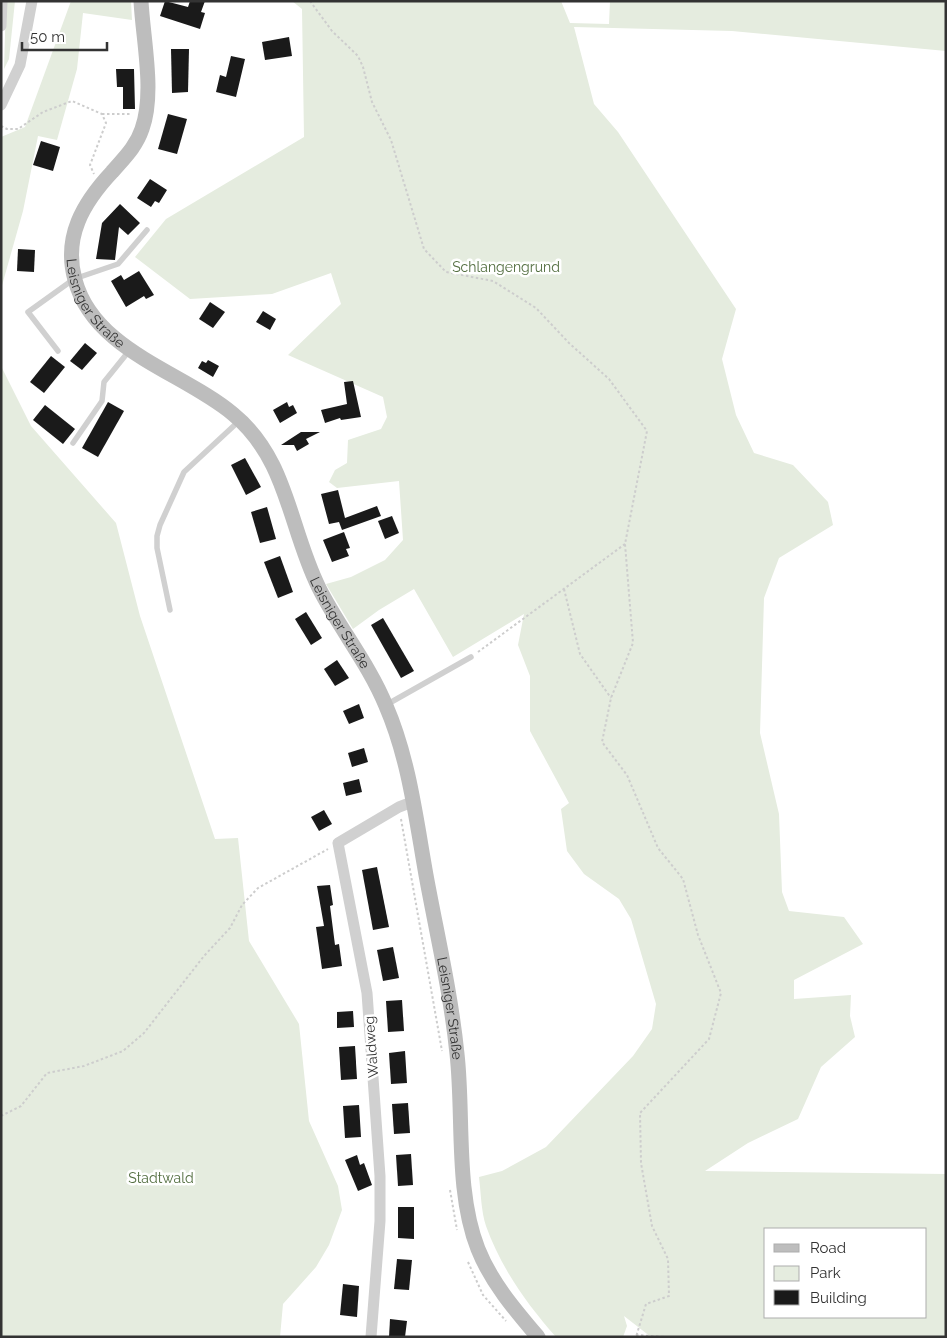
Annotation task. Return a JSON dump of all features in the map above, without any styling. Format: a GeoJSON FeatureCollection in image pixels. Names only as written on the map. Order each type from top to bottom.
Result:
{"type":"FeatureCollection","features":[{"type":"Feature","properties":{"kind":"main road","name":"Leisniger Straße"},"geometry":{"type":"LineString","coordinates":[[140,1],[147,92],[146,113],[134,148],[99,185],[86,202],[74,229],[70,256],[74,279],[78,291],[93,316],[114,337],[230,410],[266,449],[283,488],[310,568],[332,612],[366,664],[386,705],[400,749],[406,804],[454,1031],[465,1180],[473,1233],[478,1249],[494,1279],[538,1337]]}},
{"type":"Feature","properties":{"kind":"street"},"geometry":{"type":"LineString","coordinates":[[1,26],[2,1]]}},
{"type":"Feature","properties":{"kind":"street"},"geometry":{"type":"LineString","coordinates":[[1,105],[5,87],[20,65],[32,1]]}},
{"type":"Feature","properties":{"kind":"street"},"geometry":{"type":"LineString","coordinates":[[338,843],[406,804]]}},
{"type":"Feature","properties":{"kind":"street","name":"Waldweg"},"geometry":{"type":"LineString","coordinates":[[338,843],[367,993],[380,1166],[380,1222],[371,1337]]}},
{"type":"Feature","properties":{"kind":"lane"},"geometry":{"type":"LineString","coordinates":[[58,351],[28,312],[74,279],[118,264],[147,230]]}},
{"type":"Feature","properties":{"kind":"lane"},"geometry":{"type":"LineString","coordinates":[[72,443],[102,401],[104,382],[131,349]]}},
{"type":"Feature","properties":{"kind":"lane"},"geometry":{"type":"LineString","coordinates":[[170,610],[157,548],[157,536],[160,525],[184,472],[240,420]]}},
{"type":"Feature","properties":{"kind":"lane"},"geometry":{"type":"LineString","coordinates":[[386,705],[471,657]]}},
{"type":"Feature","properties":{"kind":"path"},"geometry":{"type":"LineString","coordinates":[[310,1],[332,31],[358,56],[364,67],[372,102],[391,140],[424,249],[446,272],[494,281],[536,308],[568,343],[609,379],[647,431],[625,544],[633,643],[611,698],[602,742],[627,775],[658,848],[683,879],[698,935],[721,992],[709,1039],[640,1113],[640,1162],[652,1226],[668,1260],[669,1296],[646,1304],[636,1336],[666,1337]]}},
{"type":"Feature","properties":{"kind":"path"},"geometry":{"type":"LineString","coordinates":[[1,126],[7,129],[18,129],[43,112],[72,101],[102,114],[124,114]]}},
{"type":"Feature","properties":{"kind":"path"},"geometry":{"type":"LineString","coordinates":[[99,185],[90,165],[106,123],[102,114]]}},
{"type":"Feature","properties":{"kind":"path"},"geometry":{"type":"LineString","coordinates":[[471,657],[625,544]]}},
{"type":"Feature","properties":{"kind":"path"},"geometry":{"type":"LineString","coordinates":[[564,589],[580,654],[611,698]]}},
{"type":"Feature","properties":{"kind":"path"},"geometry":{"type":"LineString","coordinates":[[406,804],[443,1054]]}},
{"type":"Feature","properties":{"kind":"path"},"geometry":{"type":"LineString","coordinates":[[1,1116],[20,1106],[47,1074],[84,1066],[123,1051],[144,1033],[204,956],[230,928],[242,905],[258,888],[338,843]]}},
{"type":"Feature","properties":{"kind":"path"},"geometry":{"type":"LineString","coordinates":[[450,1186],[458,1233]]}},
{"type":"Feature","properties":{"kind":"path"},"geometry":{"type":"LineString","coordinates":[[467,1258],[483,1295],[509,1324]]}},
{"type":"Feature","properties":{"kind":"green space"},"geometry":{"type":"Polygon","coordinates":[[[6,1],[15,1],[9,59],[4,69],[6,1]]]}},
{"type":"Feature","properties":{"kind":"green space"},"geometry":{"type":"Polygon","coordinates":[[[71,1],[131,1],[132,20],[83,13],[77,69],[57,140],[38,136],[23,211],[1,289],[1,137],[25,127],[71,1]]]}},
{"type":"Feature","properties":{"kind":"green space","name":"Schlangengrund"},"geometry":{"type":"Polygon","coordinates":[[[292,1],[561,1],[570,23],[609,24],[610,1],[946,1],[946,51],[732,31],[574,27],[594,104],[618,132],[736,309],[722,359],[736,415],[754,453],[793,465],[828,502],[833,525],[779,558],[764,598],[760,733],[779,814],[782,892],[789,911],[844,917],[863,944],[794,980],[794,999],[851,995],[850,1016],[855,1037],[821,1067],[798,1119],[748,1143],[705,1171],[946,1174],[946,1337],[651,1337],[624,1316],[627,1326],[623,1337],[556,1337],[535,1312],[507,1271],[484,1220],[479,1177],[502,1171],[546,1147],[633,1056],[652,1029],[656,1004],[631,919],[619,899],[584,874],[567,851],[561,809],[569,803],[530,731],[530,676],[518,645],[524,614],[453,657],[414,589],[379,610],[353,629],[326,584],[351,577],[385,560],[403,540],[399,481],[337,488],[329,482],[335,470],[347,463],[348,440],[381,429],[387,417],[383,397],[288,355],[341,304],[331,273],[272,294],[190,299],[135,257],[166,219],[304,137],[302,9],[292,1]]]}},
{"type":"Feature","properties":{"kind":"green space","name":"Stadtwald"},"geometry":{"type":"Polygon","coordinates":[[[1,366],[31,426],[116,523],[140,616],[215,839],[238,838],[249,941],[299,1024],[309,1121],[338,1186],[342,1210],[329,1245],[316,1267],[283,1304],[280,1337],[1,1337],[1,366]]]}},
{"type":"Feature","properties":{"kind":"building"},"geometry":{"type":"Polygon","coordinates":[[[165,1],[188,7],[190,1],[205,1],[201,12],[205,13],[200,29],[160,16],[165,1]]]}},
{"type":"Feature","properties":{"kind":"building"},"geometry":{"type":"Polygon","coordinates":[[[289,37],[292,56],[265,60],[262,42],[289,37]]]}},
{"type":"Feature","properties":{"kind":"building"},"geometry":{"type":"Polygon","coordinates":[[[171,49],[189,49],[188,92],[172,93],[171,49]]]}},
{"type":"Feature","properties":{"kind":"building"},"geometry":{"type":"Polygon","coordinates":[[[231,56],[245,59],[236,97],[216,92],[220,75],[226,77],[231,56]]]}},
{"type":"Feature","properties":{"kind":"building"},"geometry":{"type":"Polygon","coordinates":[[[116,69],[134,69],[135,109],[123,109],[123,87],[117,87],[116,69]]]}},
{"type":"Feature","properties":{"kind":"building"},"geometry":{"type":"Polygon","coordinates":[[[168,114],[187,119],[177,154],[158,149],[168,114]]]}},
{"type":"Feature","properties":{"kind":"building"},"geometry":{"type":"Polygon","coordinates":[[[41,141],[60,147],[53,171],[33,165],[41,141]]]}},
{"type":"Feature","properties":{"kind":"building"},"geometry":{"type":"Polygon","coordinates":[[[150,179],[167,190],[159,203],[155,201],[151,207],[137,198],[150,179]]]}},
{"type":"Feature","properties":{"kind":"building"},"geometry":{"type":"Polygon","coordinates":[[[120,204],[140,223],[128,235],[119,227],[115,260],[96,259],[102,223],[120,204]]]}},
{"type":"Feature","properties":{"kind":"building"},"geometry":{"type":"Polygon","coordinates":[[[18,249],[35,250],[34,272],[17,271],[18,249]]]}},
{"type":"Feature","properties":{"kind":"building"},"geometry":{"type":"Polygon","coordinates":[[[139,271],[154,295],[146,299],[144,296],[126,307],[111,281],[121,275],[124,280],[139,271]]]}},
{"type":"Feature","properties":{"kind":"building"},"geometry":{"type":"Polygon","coordinates":[[[210,302],[225,312],[213,328],[199,319],[210,302]]]}},
{"type":"Feature","properties":{"kind":"building"},"geometry":{"type":"Polygon","coordinates":[[[263,311],[276,319],[270,330],[256,322],[263,311]]]}},
{"type":"Feature","properties":{"kind":"building"},"geometry":{"type":"Polygon","coordinates":[[[85,343],[97,353],[82,370],[70,361],[85,343]]]}},
{"type":"Feature","properties":{"kind":"building"},"geometry":{"type":"Polygon","coordinates":[[[51,356],[65,367],[44,393],[30,382],[51,356]]]}},
{"type":"Feature","properties":{"kind":"building"},"geometry":{"type":"Polygon","coordinates":[[[208,360],[219,366],[213,377],[198,368],[202,361],[206,363],[208,360]]]}},
{"type":"Feature","properties":{"kind":"building"},"geometry":{"type":"Polygon","coordinates":[[[353,381],[361,417],[341,420],[340,418],[325,423],[321,410],[347,404],[344,382],[353,381]]]}},
{"type":"Feature","properties":{"kind":"building"},"geometry":{"type":"Polygon","coordinates":[[[108,402],[124,411],[98,457],[82,448],[108,402]]]}},
{"type":"Feature","properties":{"kind":"building"},"geometry":{"type":"Polygon","coordinates":[[[287,402],[289,407],[293,405],[297,413],[280,423],[273,410],[287,402]]]}},
{"type":"Feature","properties":{"kind":"building"},"geometry":{"type":"Polygon","coordinates":[[[45,405],[75,429],[63,444],[33,420],[45,405]]]}},
{"type":"Feature","properties":{"kind":"building"},"geometry":{"type":"Polygon","coordinates":[[[301,432],[320,432],[306,439],[309,444],[297,451],[294,445],[281,445],[301,432]]]}},
{"type":"Feature","properties":{"kind":"building"},"geometry":{"type":"Polygon","coordinates":[[[245,458],[261,487],[246,495],[231,465],[245,458]]]}},
{"type":"Feature","properties":{"kind":"building"},"geometry":{"type":"Polygon","coordinates":[[[338,490],[345,518],[377,506],[381,516],[342,530],[339,522],[329,524],[321,494],[338,490]]]}},
{"type":"Feature","properties":{"kind":"building"},"geometry":{"type":"Polygon","coordinates":[[[267,507],[276,539],[260,543],[251,512],[267,507]]]}},
{"type":"Feature","properties":{"kind":"building"},"geometry":{"type":"Polygon","coordinates":[[[392,516],[399,533],[385,539],[378,521],[392,516]]]}},
{"type":"Feature","properties":{"kind":"building"},"geometry":{"type":"Polygon","coordinates":[[[344,532],[350,548],[346,549],[349,556],[332,562],[323,540],[344,532]]]}},
{"type":"Feature","properties":{"kind":"building"},"geometry":{"type":"Polygon","coordinates":[[[280,556],[293,592],[278,598],[264,562],[280,556]]]}},
{"type":"Feature","properties":{"kind":"building"},"geometry":{"type":"Polygon","coordinates":[[[306,612],[322,638],[311,645],[295,619],[306,612]]]}},
{"type":"Feature","properties":{"kind":"building"},"geometry":{"type":"Polygon","coordinates":[[[383,618],[414,671],[401,678],[371,625],[383,618]]]}},
{"type":"Feature","properties":{"kind":"building"},"geometry":{"type":"Polygon","coordinates":[[[337,660],[349,678],[335,686],[324,669],[337,660]]]}},
{"type":"Feature","properties":{"kind":"building"},"geometry":{"type":"Polygon","coordinates":[[[359,704],[364,718],[349,724],[343,711],[359,704]]]}},
{"type":"Feature","properties":{"kind":"building"},"geometry":{"type":"Polygon","coordinates":[[[364,748],[368,762],[352,767],[348,753],[364,748]]]}},
{"type":"Feature","properties":{"kind":"building"},"geometry":{"type":"Polygon","coordinates":[[[359,779],[362,792],[346,796],[343,783],[359,779]]]}},
{"type":"Feature","properties":{"kind":"building"},"geometry":{"type":"Polygon","coordinates":[[[324,810],[332,824],[319,831],[311,817],[324,810]]]}},
{"type":"Feature","properties":{"kind":"building"},"geometry":{"type":"Polygon","coordinates":[[[377,867],[389,927],[373,930],[362,870],[377,867]]]}},
{"type":"Feature","properties":{"kind":"building"},"geometry":{"type":"Polygon","coordinates":[[[330,885],[333,905],[330,906],[335,945],[339,944],[342,966],[322,969],[316,927],[324,926],[317,886],[330,885]]]}},
{"type":"Feature","properties":{"kind":"building"},"geometry":{"type":"Polygon","coordinates":[[[393,947],[399,978],[383,981],[377,950],[393,947]]]}},
{"type":"Feature","properties":{"kind":"building"},"geometry":{"type":"Polygon","coordinates":[[[402,1000],[404,1031],[388,1032],[386,1001],[402,1000]]]}},
{"type":"Feature","properties":{"kind":"building"},"geometry":{"type":"Polygon","coordinates":[[[353,1011],[354,1027],[337,1028],[337,1012],[353,1011]]]}},
{"type":"Feature","properties":{"kind":"building"},"geometry":{"type":"Polygon","coordinates":[[[355,1046],[357,1079],[341,1080],[339,1047],[355,1046]]]}},
{"type":"Feature","properties":{"kind":"building"},"geometry":{"type":"Polygon","coordinates":[[[405,1051],[407,1083],[391,1084],[389,1053],[405,1051]]]}},
{"type":"Feature","properties":{"kind":"building"},"geometry":{"type":"Polygon","coordinates":[[[408,1103],[410,1133],[394,1134],[392,1104],[408,1103]]]}},
{"type":"Feature","properties":{"kind":"building"},"geometry":{"type":"Polygon","coordinates":[[[359,1105],[361,1137],[345,1138],[343,1106],[359,1105]]]}},
{"type":"Feature","properties":{"kind":"building"},"geometry":{"type":"Polygon","coordinates":[[[411,1154],[413,1185],[398,1186],[396,1155],[411,1154]]]}},
{"type":"Feature","properties":{"kind":"building"},"geometry":{"type":"Polygon","coordinates":[[[357,1155],[360,1165],[364,1163],[372,1185],[358,1191],[345,1160],[357,1155]]]}},
{"type":"Feature","properties":{"kind":"building"},"geometry":{"type":"Polygon","coordinates":[[[398,1207],[414,1207],[414,1239],[398,1238],[398,1207]]]}},
{"type":"Feature","properties":{"kind":"building"},"geometry":{"type":"Polygon","coordinates":[[[397,1259],[412,1260],[409,1290],[394,1289],[397,1259]]]}},
{"type":"Feature","properties":{"kind":"building"},"geometry":{"type":"Polygon","coordinates":[[[343,1284],[359,1286],[357,1317],[340,1315],[343,1284]]]}},
{"type":"Feature","properties":{"kind":"building"},"geometry":{"type":"Polygon","coordinates":[[[390,1319],[407,1321],[405,1337],[389,1337],[390,1319]]]}}]}
